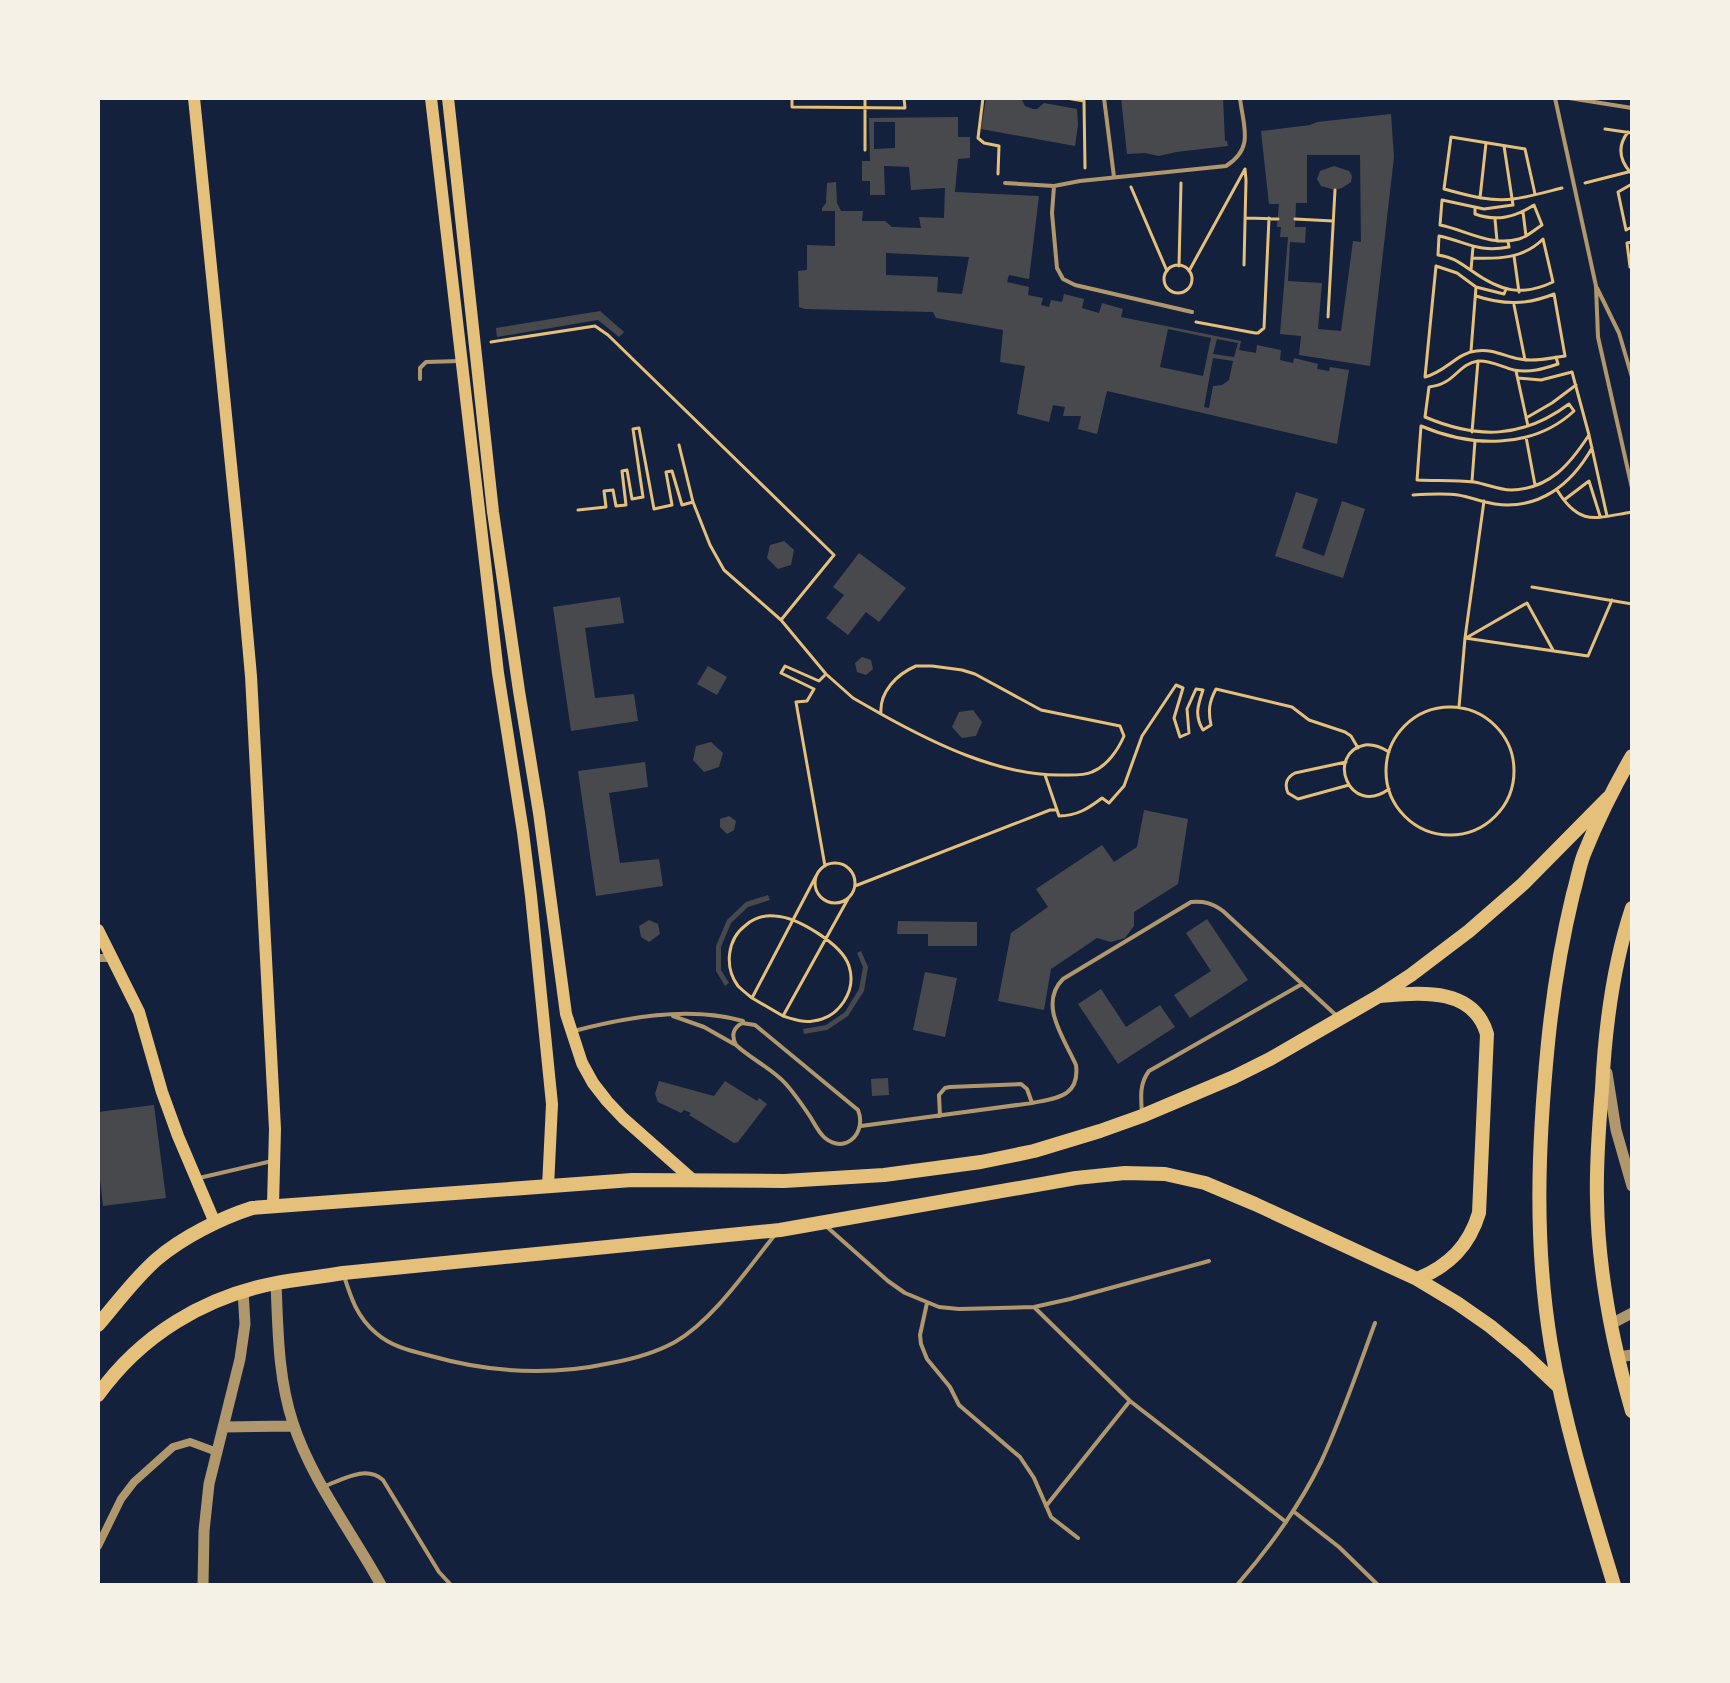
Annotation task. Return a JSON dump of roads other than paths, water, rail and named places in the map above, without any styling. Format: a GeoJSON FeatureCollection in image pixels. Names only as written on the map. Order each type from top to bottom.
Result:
{"type":"FeatureCollection","features":[{"type":"Feature","properties":{"kind":"main road"},"geometry":{"type":"LineString","coordinates":[[194,98],[251,676],[275,1129],[273,1205]]}},
{"type":"Feature","properties":{"kind":"main road"},"geometry":{"type":"LineString","coordinates":[[431,98],[498,673],[534,925],[552,1104],[548,1187]]}},
{"type":"Feature","properties":{"kind":"main road"},"geometry":{"type":"LineString","coordinates":[[448,98],[493,512],[563,992],[572,1032],[582,1063],[607,1101],[693,1180]]}},
{"type":"Feature","properties":{"kind":"main road"},"geometry":{"type":"LineString","coordinates":[[1614,1585],[1571,1442],[1559,1387],[1545,1300],[1540,1244],[1539,1159],[1552,1003],[1563,937],[1583,856],[1608,798],[1632,756]]}},
{"type":"Feature","properties":{"kind":"main road"},"geometry":{"type":"LineString","coordinates":[[98,1325],[157,1259],[215,1223],[252,1208],[657,1179],[784,1181],[884,1175],[1034,1151],[1100,1131],[1234,1077],[1379,996],[1469,931],[1523,884],[1608,798]]}},
{"type":"Feature","properties":{"kind":"main road"},"geometry":{"type":"LineString","coordinates":[[1632,908],[1617,962],[1604,1048],[1597,1175],[1601,1263],[1611,1324],[1625,1356],[1632,1411]]}},
{"type":"Feature","properties":{"kind":"main road"},"geometry":{"type":"LineString","coordinates":[[98,930],[139,1012],[162,1092],[215,1223]]}},
{"type":"Feature","properties":{"kind":"main road"},"geometry":{"type":"LineString","coordinates":[[1379,996],[1422,994],[1458,1000],[1479,1016],[1487,1034],[1479,1213],[1470,1236],[1454,1257],[1417,1279]]}},
{"type":"Feature","properties":{"kind":"main road"},"geometry":{"type":"LineString","coordinates":[[98,1395],[132,1355],[179,1319],[212,1301],[276,1283],[343,1273],[780,1230],[1076,1178],[1125,1173],[1165,1174],[1205,1183],[1417,1279],[1490,1326],[1559,1387]]}},
{"type":"Feature","properties":{"kind":"street"},"geometry":{"type":"LineString","coordinates":[[98,958],[113,958]]}},
{"type":"Feature","properties":{"kind":"street"},"geometry":{"type":"LineString","coordinates":[[1604,1048],[1616,1130],[1632,1186]]}},
{"type":"Feature","properties":{"kind":"street"},"geometry":{"type":"LineString","coordinates":[[276,1283],[280,1367],[294,1426],[323,1487],[381,1585]]}},
{"type":"Feature","properties":{"kind":"street"},"geometry":{"type":"LineString","coordinates":[[203,1585],[209,1484],[240,1359],[245,1324],[243,1291]]}},
{"type":"Feature","properties":{"kind":"street"},"geometry":{"type":"LineString","coordinates":[[1611,1324],[1632,1313]]}},
{"type":"Feature","properties":{"kind":"street"},"geometry":{"type":"LineString","coordinates":[[223,1427],[294,1426]]}},
{"type":"Feature","properties":{"kind":"street"},"geometry":{"type":"LineString","coordinates":[[98,1546],[121,1499],[134,1482],[173,1447],[190,1442],[217,1452]]}},
{"type":"Feature","properties":{"kind":"lane"},"geometry":{"type":"LineString","coordinates":[[1104,98],[1114,177]]}},
{"type":"Feature","properties":{"kind":"lane"},"geometry":{"type":"LineString","coordinates":[[1005,183],[1054,186],[1226,166],[1243,151],[1245,131],[1240,98]]}},
{"type":"Feature","properties":{"kind":"lane"},"geometry":{"type":"LineString","coordinates":[[1555,98],[1596,286],[1598,337],[1632,488]]}},
{"type":"Feature","properties":{"kind":"lane"},"geometry":{"type":"LineString","coordinates":[[1569,98],[1632,108]]}},
{"type":"Feature","properties":{"kind":"lane"},"geometry":{"type":"LineString","coordinates":[[1054,186],[1052,213],[1056,261],[1063,279],[1075,285],[1192,312]]}},
{"type":"Feature","properties":{"kind":"lane"},"geometry":{"type":"LineString","coordinates":[[1596,286],[1619,333],[1632,377]]}},
{"type":"Feature","properties":{"kind":"lane"},"geometry":{"type":"LineString","coordinates":[[420,379],[420,368],[426,362],[462,361]]}},
{"type":"Feature","properties":{"kind":"lane"},"geometry":{"type":"LineString","coordinates":[[861,1126],[1032,1103],[1065,1094],[1076,1081],[1076,1065],[1051,1007],[1057,985],[1184,905],[1199,901],[1215,905],[1340,1019]]}},
{"type":"Feature","properties":{"kind":"lane"},"geometry":{"type":"LineString","coordinates":[[1142,1116],[1141,1088],[1149,1071],[1302,984]]}},
{"type":"Feature","properties":{"kind":"lane"},"geometry":{"type":"LineString","coordinates":[[572,1032],[631,1019],[670,1015],[686,1014],[717,1015],[755,1025],[858,1110],[861,1126],[858,1134],[845,1143],[829,1141],[822,1136],[782,1080],[736,1045],[704,1027],[670,1015]]}},
{"type":"Feature","properties":{"kind":"lane"},"geometry":{"type":"LineString","coordinates":[[736,1045],[733,1037],[735,1028],[746,1022]]}},
{"type":"Feature","properties":{"kind":"lane"},"geometry":{"type":"LineString","coordinates":[[940,1116],[939,1095],[950,1087],[1021,1084],[1027,1089],[1032,1103]]}},
{"type":"Feature","properties":{"kind":"lane"},"geometry":{"type":"LineString","coordinates":[[196,1179],[274,1161]]}},
{"type":"Feature","properties":{"kind":"lane"},"geometry":{"type":"LineString","coordinates":[[822,1223],[905,1293],[939,1307],[959,1309],[1034,1307],[1209,1261]]}},
{"type":"Feature","properties":{"kind":"lane"},"geometry":{"type":"LineString","coordinates":[[343,1273],[353,1305],[361,1317],[384,1339],[405,1350],[464,1365],[504,1370],[585,1369],[644,1355],[683,1337],[713,1310],[780,1230]]}},
{"type":"Feature","properties":{"kind":"lane"},"geometry":{"type":"LineString","coordinates":[[927,1303],[920,1335],[927,1359],[950,1387],[959,1405],[1020,1457],[1034,1478],[1051,1517],[1078,1538]]}},
{"type":"Feature","properties":{"kind":"lane"},"geometry":{"type":"LineString","coordinates":[[1034,1307],[1130,1401],[1286,1522]]}},
{"type":"Feature","properties":{"kind":"lane"},"geometry":{"type":"LineString","coordinates":[[1237,1585],[1286,1522],[1321,1462],[1375,1323]]}},
{"type":"Feature","properties":{"kind":"lane"},"geometry":{"type":"LineString","coordinates":[[1046,1506],[1130,1401]]}},
{"type":"Feature","properties":{"kind":"lane"},"geometry":{"type":"LineString","coordinates":[[323,1487],[361,1473],[377,1474],[439,1572],[451,1585]]}},
{"type":"Feature","properties":{"kind":"lane"},"geometry":{"type":"LineString","coordinates":[[1293,1511],[1339,1547],[1378,1585]]}}]}
